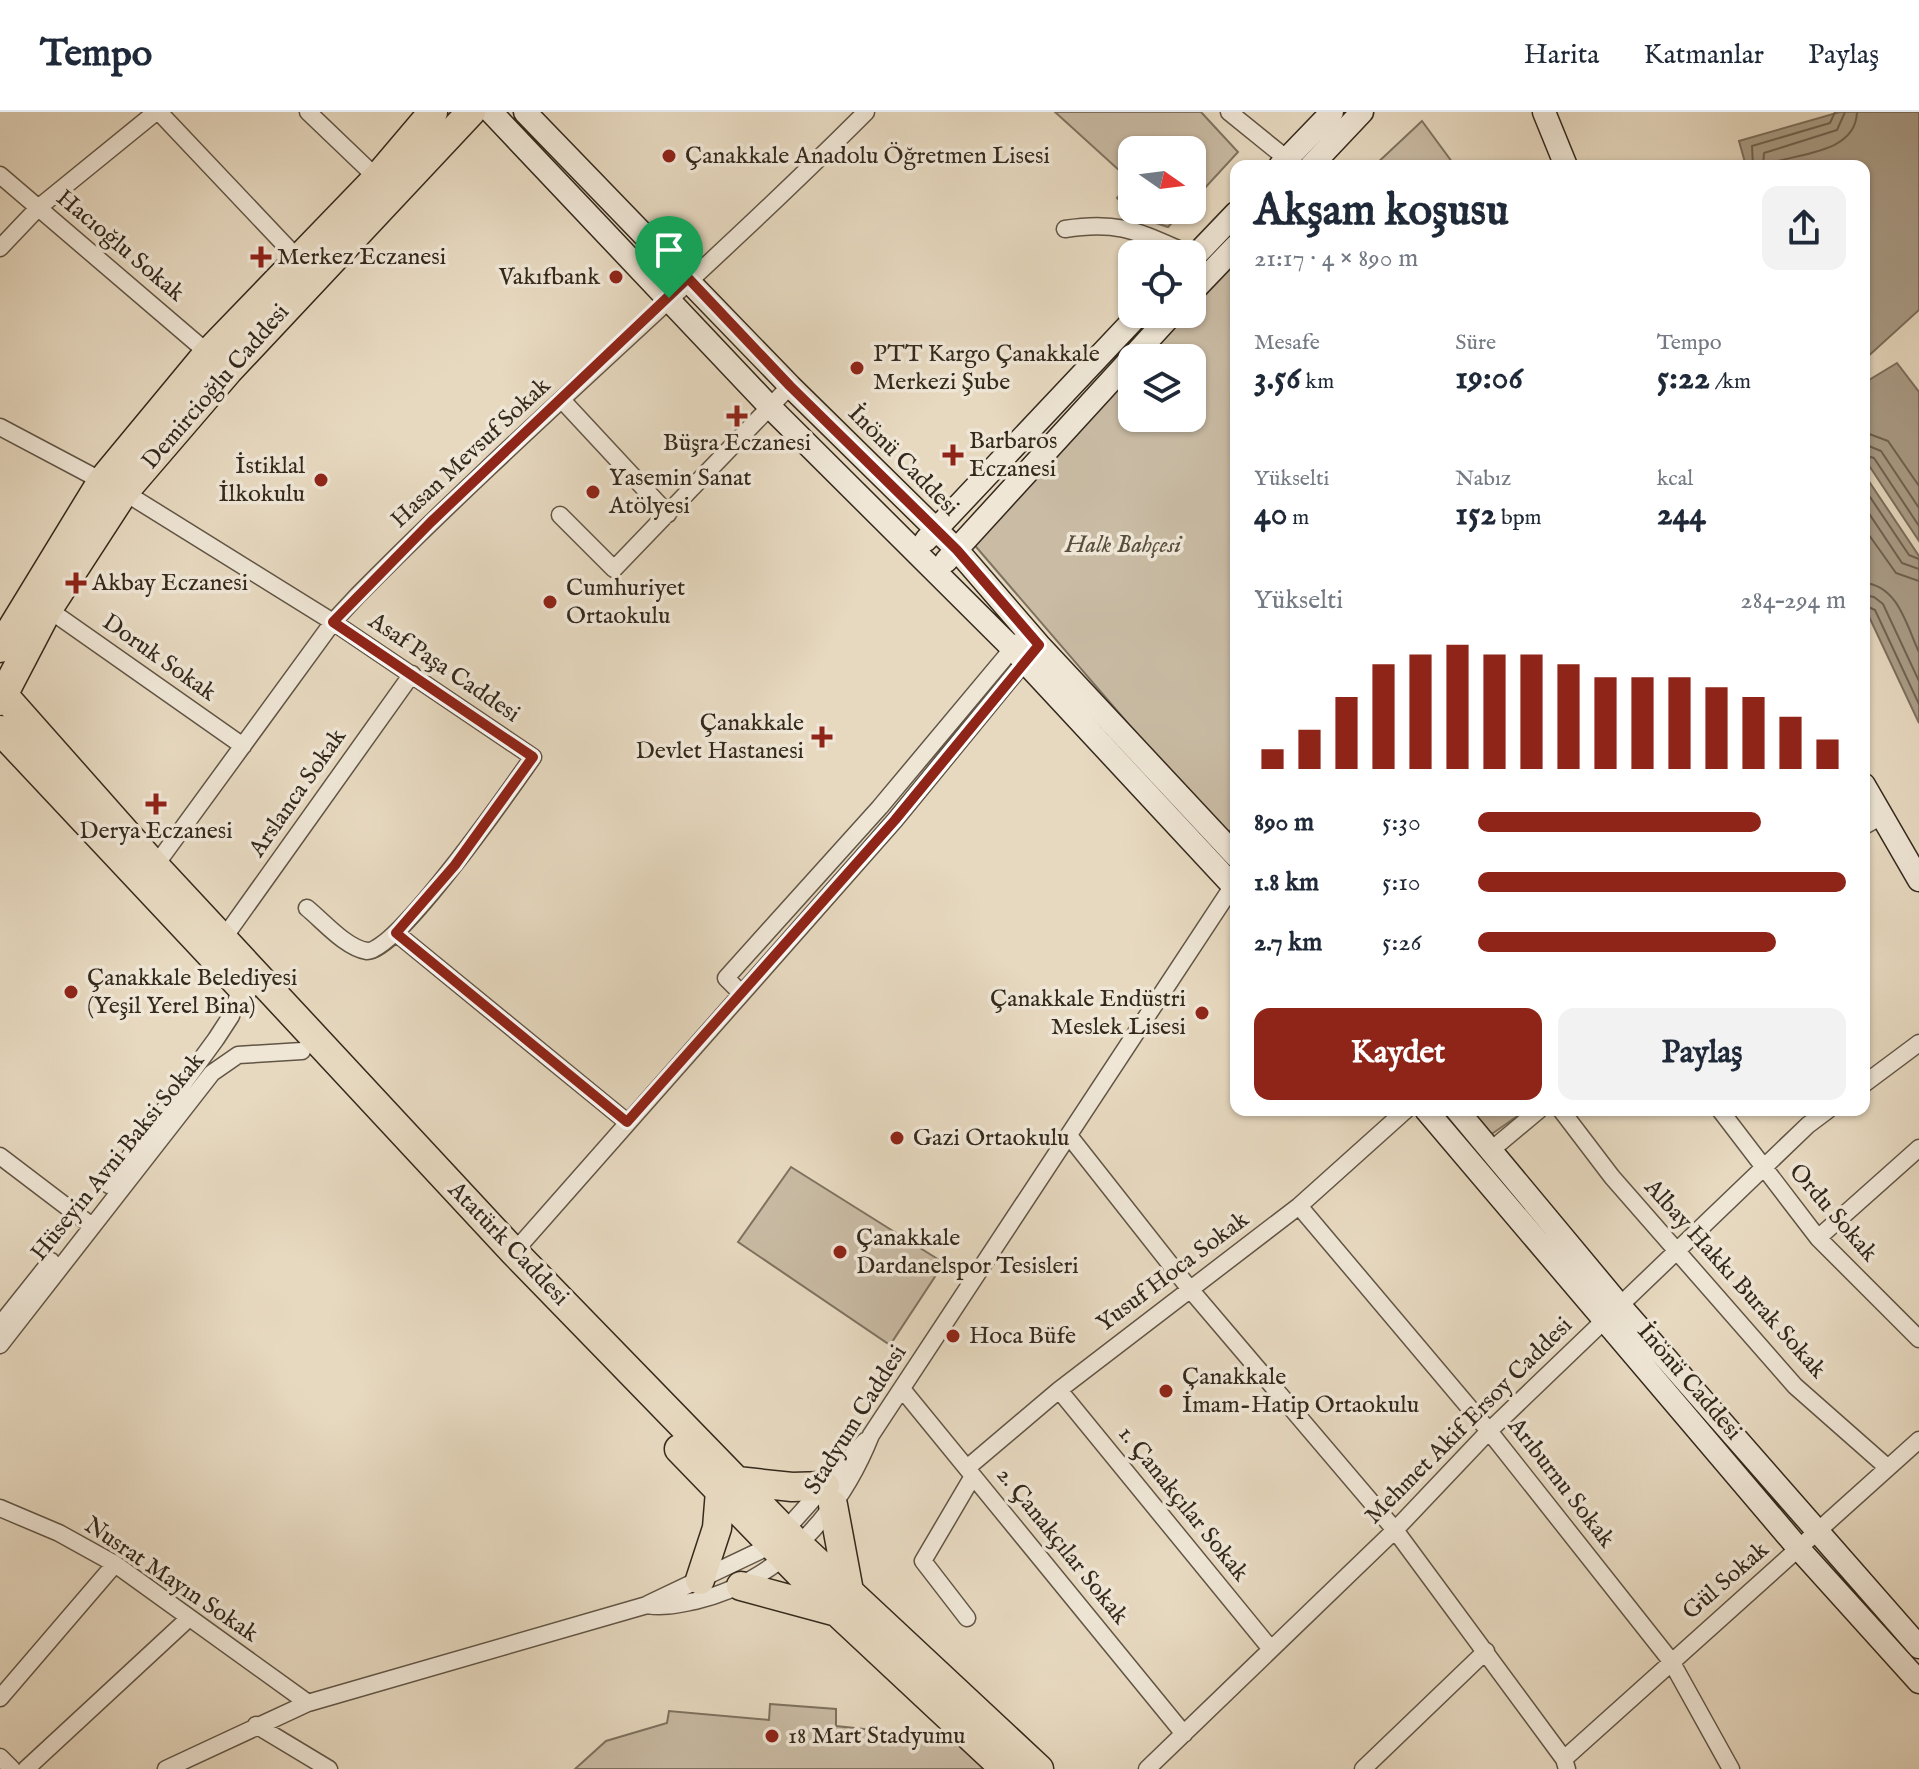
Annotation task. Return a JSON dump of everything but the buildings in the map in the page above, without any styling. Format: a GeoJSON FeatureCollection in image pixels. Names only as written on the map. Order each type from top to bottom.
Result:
{"type":"FeatureCollection","features":[{"type":"Feature","properties":{"kind":"highway","name":"Demircioğlu Caddesi"},"geometry":{"type":"LineString","coordinates":[[0,648],[8,626],[208,353],[300,261],[433,112]]}},
{"type":"Feature","properties":{"kind":"highway","name":"Demircioğlu Caddesi"},"geometry":{"type":"LineString","coordinates":[[1,695],[113,486],[238,359],[471,112]]}},
{"type":"Feature","properties":{"kind":"highway","name":"Atatürk Caddesi"},"geometry":{"type":"LineString","coordinates":[[1,695],[223,939],[523,1242],[729,1486]]}},
{"type":"Feature","properties":{"kind":"highway","name":"Atatürk Caddesi"},"geometry":{"type":"LineString","coordinates":[[0,730],[302,1051],[1005,1769]]}},
{"type":"Feature","properties":{"kind":"highway"},"geometry":{"type":"LineString","coordinates":[[0,764],[31,764]]}},
{"type":"Feature","properties":{"kind":"highway"},"geometry":{"type":"LineString","coordinates":[[700,1580],[729,1486],[792,1487],[829,1496],[843,1602],[741,1586]]}},
{"type":"Feature","properties":{"kind":"highway","name":"Atatürk Caddesi"},"geometry":{"type":"LineString","coordinates":[[843,1602],[1039,1769]]}},
{"type":"Feature","properties":{"kind":"main road"},"geometry":{"type":"LineString","coordinates":[[491,112],[770,407],[1018,656],[1230,880]]}},
{"type":"Feature","properties":{"kind":"main road","name":"İnönü Caddesi"},"geometry":{"type":"LineString","coordinates":[[525,112],[790,386],[957,550],[1033,638],[1230,850]]}},
{"type":"Feature","properties":{"kind":"main road"},"geometry":{"type":"LineString","coordinates":[[1286,160],[1332,112]]}},
{"type":"Feature","properties":{"kind":"main road"},"geometry":{"type":"LineString","coordinates":[[1317,160],[1362,112]]}},
{"type":"Feature","properties":{"kind":"main road"},"geometry":{"type":"LineString","coordinates":[[1544,112],[1564,160]]}},
{"type":"Feature","properties":{"kind":"main road"},"geometry":{"type":"LineString","coordinates":[[1206,257],[1230,222]]}},
{"type":"Feature","properties":{"kind":"main road"},"geometry":{"type":"LineString","coordinates":[[915,551],[1126,328]]}},
{"type":"Feature","properties":{"kind":"main road"},"geometry":{"type":"LineString","coordinates":[[935,572],[1159,328]]}},
{"type":"Feature","properties":{"kind":"main road"},"geometry":{"type":"LineString","coordinates":[[1873,821],[1919,880]]}},
{"type":"Feature","properties":{"kind":"main road","name":"İnönü Caddesi"},"geometry":{"type":"LineString","coordinates":[[1431,1116],[1799,1549],[1919,1682]]}},
{"type":"Feature","properties":{"kind":"main road","name":"İnönü Caddesi"},"geometry":{"type":"LineString","coordinates":[[1462,1116],[1621,1307],[1919,1647]]}},
{"type":"Feature","properties":{"kind":"street"},"geometry":{"type":"LineString","coordinates":[[0,248],[38,208],[158,112],[300,261]]}},
{"type":"Feature","properties":{"kind":"street"},"geometry":{"type":"LineString","coordinates":[[308,112],[377,178]]}},
{"type":"Feature","properties":{"kind":"street","name":"Hasan Mevsuf Sokak"},"geometry":{"type":"LineString","coordinates":[[155,866],[333,622],[422,531],[688,278],[788,191],[866,112]]}},
{"type":"Feature","properties":{"kind":"street"},"geometry":{"type":"LineString","coordinates":[[1229,112],[1282,160]]}},
{"type":"Feature","properties":{"kind":"street","name":"Hacıoğlu Sokak"},"geometry":{"type":"LineString","coordinates":[[0,175],[208,353]]}},
{"type":"Feature","properties":{"kind":"street"},"geometry":{"type":"LineString","coordinates":[[1065,229],[1098,224],[1125,226],[1154,240]]}},
{"type":"Feature","properties":{"kind":"street"},"geometry":{"type":"LineString","coordinates":[[560,515],[614,569],[790,386]]}},
{"type":"Feature","properties":{"kind":"street"},"geometry":{"type":"LineString","coordinates":[[562,400],[668,514]]}},
{"type":"Feature","properties":{"kind":"street","name":"Asaf Paşa Caddesi"},"geometry":{"type":"LineString","coordinates":[[0,427],[113,486],[333,622],[533,757],[455,865],[396,933]]}},
{"type":"Feature","properties":{"kind":"street","name":"Doruk Sokak"},"geometry":{"type":"LineString","coordinates":[[48,609],[243,746]]}},
{"type":"Feature","properties":{"kind":"street"},"geometry":{"type":"LineString","coordinates":[[523,1242],[741,993],[726,978],[1033,638]]}},
{"type":"Feature","properties":{"kind":"street","name":"Arslanca Sokak"},"geometry":{"type":"LineString","coordinates":[[223,939],[412,674]]}},
{"type":"Feature","properties":{"kind":"street","name":"Stadyum Caddesi"},"geometry":{"type":"LineString","coordinates":[[166,1769],[308,1703],[647,1605],[673,1606],[730,1593],[741,1586],[786,1545],[829,1496],[857,1471],[871,1435],[1230,893]]}},
{"type":"Feature","properties":{"kind":"street"},"geometry":{"type":"LineString","coordinates":[[307,908],[350,943],[366,951],[375,950],[396,933],[627,1122]]}},
{"type":"Feature","properties":{"kind":"street","name":"Hüseyin Avni Baksi Sokak"},"geometry":{"type":"LineString","coordinates":[[0,1345],[88,1223],[211,1063],[241,987]]}},
{"type":"Feature","properties":{"kind":"street"},"geometry":{"type":"LineString","coordinates":[[1870,1080],[1919,1043]]}},
{"type":"Feature","properties":{"kind":"street","name":"Hüseyin Avni Baksi Sokak"},"geometry":{"type":"LineString","coordinates":[[211,1063],[238,1055],[302,1051]]}},
{"type":"Feature","properties":{"kind":"street","name":"Yusuf Hoca Sokak"},"geometry":{"type":"LineString","coordinates":[[967,1618],[923,1561],[970,1472],[1059,1390],[1299,1206],[1399,1116]]}},
{"type":"Feature","properties":{"kind":"street"},"geometry":{"type":"LineString","coordinates":[[1490,1151],[1532,1116]]}},
{"type":"Feature","properties":{"kind":"street","name":"Albay Hakkı Burak Sokak"},"geometry":{"type":"LineString","coordinates":[[1566,1116],[1677,1251],[1795,1386],[1888,1468]]}},
{"type":"Feature","properties":{"kind":"street","name":"Ordu Sokak"},"geometry":{"type":"LineString","coordinates":[[1724,1116],[1818,1238],[1919,1339]]}},
{"type":"Feature","properties":{"kind":"street","name":"Mehmet Akif Ersoy Caddesi"},"geometry":{"type":"LineString","coordinates":[[1147,1769],[1395,1530],[1489,1431],[1820,1116]]}},
{"type":"Feature","properties":{"kind":"street"},"geometry":{"type":"LineString","coordinates":[[1070,1137],[1189,1288],[1395,1530],[1566,1764]]}},
{"type":"Feature","properties":{"kind":"street"},"geometry":{"type":"LineString","coordinates":[[1818,1238],[1919,1148]]}},
{"type":"Feature","properties":{"kind":"street"},"geometry":{"type":"LineString","coordinates":[[0,1156],[88,1223]]}},
{"type":"Feature","properties":{"kind":"street","name":"Arıburnu Sokak"},"geometry":{"type":"LineString","coordinates":[[1299,1206],[1489,1431],[1671,1661],[1731,1769]]}},
{"type":"Feature","properties":{"kind":"street","name":"Hüseyin Avni Baksi Sokak"},"geometry":{"type":"LineString","coordinates":[[0,1325],[88,1223]]}},
{"type":"Feature","properties":{"kind":"street","name":"2. Çanakçılar Sokak"},"geometry":{"type":"LineString","coordinates":[[902,1389],[1184,1734]]}},
{"type":"Feature","properties":{"kind":"street","name":"1. Çanakçılar Sokak"},"geometry":{"type":"LineString","coordinates":[[1059,1390],[1270,1648]]}},
{"type":"Feature","properties":{"kind":"street","name":"Gül Sokak"},"geometry":{"type":"LineString","coordinates":[[1566,1764],[1671,1661],[1820,1533],[1919,1440]]}},
{"type":"Feature","properties":{"kind":"street","name":"Nusrat Mayın Sokak"},"geometry":{"type":"LineString","coordinates":[[0,1508],[59,1533],[115,1564],[308,1703]]}},
{"type":"Feature","properties":{"kind":"street"},"geometry":{"type":"LineString","coordinates":[[647,1605],[786,1545]]}},
{"type":"Feature","properties":{"kind":"street"},"geometry":{"type":"LineString","coordinates":[[0,1698],[115,1564]]}},
{"type":"Feature","properties":{"kind":"street"},"geometry":{"type":"LineString","coordinates":[[26,1769],[188,1619]]}},
{"type":"Feature","properties":{"kind":"street"},"geometry":{"type":"LineString","coordinates":[[1363,1769],[1486,1651]]}},
{"type":"Feature","properties":{"kind":"street"},"geometry":{"type":"LineString","coordinates":[[256,1725],[329,1769]]}},
{"type":"Feature","properties":{"kind":"street"},"geometry":{"type":"LineString","coordinates":[[0,1757],[12,1769]]}},
{"type":"Feature","properties":{"kind":"green space"},"geometry":{"type":"Polygon","coordinates":[[[1055,112],[1201,112],[1238,152],[1206,187],[1206,136],[1118,136],[1118,169],[1055,112]]]}},
{"type":"Feature","properties":{"kind":"green space"},"geometry":{"type":"Polygon","coordinates":[[[1422,121],[1451,160],[1380,160],[1422,121]]]}},
{"type":"Feature","properties":{"kind":"green space","name":"Halk Bahçesi"},"geometry":{"type":"Polygon","coordinates":[[[1230,259],[1230,830],[1224,835],[971,541],[1118,380],[1118,432],[1206,432],[1206,344],[1152,344],[1166,328],[1206,328],[1206,285],[1230,259]]]}},
{"type":"Feature","properties":{"kind":"green space"},"geometry":{"type":"Polygon","coordinates":[[[1467,1116],[1517,1116],[1486,1138],[1467,1116]]]}},
{"type":"Feature","properties":{"kind":"green space","name":"Çanakkale Dardanelspor Tesisleri"},"geometry":{"type":"Polygon","coordinates":[[[791,1167],[944,1263],[890,1345],[738,1242],[791,1167]]]}},
{"type":"Feature","properties":{"kind":"green space","name":"18 Mart Stadyumu"},"geometry":{"type":"Polygon","coordinates":[[[770,1704],[836,1709],[836,1726],[950,1738],[955,1731],[990,1769],[575,1769],[606,1741],[667,1723],[669,1711],[769,1720],[770,1704]]]}},
{"type":"Feature","properties":{"kind":"water"},"geometry":{"type":"Polygon","coordinates":[[[1840,112],[1919,112],[1919,310],[1870,355],[1870,160],[1744,160],[1739,141],[1840,112]]]}},
{"type":"Feature","properties":{"kind":"water"},"geometry":{"type":"Polygon","coordinates":[[[1897,363],[1919,392],[1919,541],[1870,467],[1870,379],[1897,363]]]}},
{"type":"Feature","properties":{"kind":"water"},"geometry":{"type":"Polygon","coordinates":[[[1870,483],[1919,556],[1919,723],[1870,619],[1870,483]]]}},
{"type":"Feature","properties":{"kind":"place","name":"Çanakkale Anadolu Öğretmen Lisesi"},"geometry":{"type":"Point","coordinates":[669,156]}},
{"type":"Feature","properties":{"kind":"place","name":"Merkez Eczanesi"},"geometry":{"type":"Point","coordinates":[261,257]}},
{"type":"Feature","properties":{"kind":"place","name":"Vakıfbank"},"geometry":{"type":"Point","coordinates":[616,277]}},
{"type":"Feature","properties":{"kind":"place","name":"PTT Kargo Çanakkale Merkezi Şube"},"geometry":{"type":"Point","coordinates":[857,368]}},
{"type":"Feature","properties":{"kind":"place","name":"Büşra Eczanesi"},"geometry":{"type":"Point","coordinates":[737,416]}},
{"type":"Feature","properties":{"kind":"place","name":"Barbaros Eczanesi"},"geometry":{"type":"Point","coordinates":[953,455]}},
{"type":"Feature","properties":{"kind":"place","name":"İstiklal İlkokulu"},"geometry":{"type":"Point","coordinates":[321,480]}},
{"type":"Feature","properties":{"kind":"place","name":"Yasemin Sanat Atölyesi"},"geometry":{"type":"Point","coordinates":[593,492]}},
{"type":"Feature","properties":{"kind":"place","name":"Akbay Eczanesi"},"geometry":{"type":"Point","coordinates":[76,583]}},
{"type":"Feature","properties":{"kind":"place","name":"Cumhuriyet Ortaokulu"},"geometry":{"type":"Point","coordinates":[550,602]}},
{"type":"Feature","properties":{"kind":"place","name":"Çanakkale Devlet Hastanesi"},"geometry":{"type":"Point","coordinates":[822,737]}},
{"type":"Feature","properties":{"kind":"place","name":"Derya Eczanesi"},"geometry":{"type":"Point","coordinates":[156,804]}},
{"type":"Feature","properties":{"kind":"place","name":"Çanakkale Belediyesi (Yeşil Yerel Bina)"},"geometry":{"type":"Point","coordinates":[71,992]}},
{"type":"Feature","properties":{"kind":"place","name":"Çanakkale Endüstri Meslek Lisesi"},"geometry":{"type":"Point","coordinates":[1202,1013]}},
{"type":"Feature","properties":{"kind":"place","name":"Gazi Ortaokulu"},"geometry":{"type":"Point","coordinates":[897,1138]}},
{"type":"Feature","properties":{"kind":"place","name":"Çanakkale Dardanelspor Tesisleri"},"geometry":{"type":"Point","coordinates":[840,1252]}},
{"type":"Feature","properties":{"kind":"place","name":"Hoca Büfe"},"geometry":{"type":"Point","coordinates":[953,1336]}},
{"type":"Feature","properties":{"kind":"place","name":"Çanakkale İmam-Hatip Ortaokulu"},"geometry":{"type":"Point","coordinates":[1166,1391]}},
{"type":"Feature","properties":{"kind":"place","name":"18 Mart Stadyumu"},"geometry":{"type":"Point","coordinates":[772,1736]}},
{"type":"Feature","properties":{"kind":"route"},"geometry":{"type":"LineString","coordinates":[[688,278],[790,386],[957,550],[1039,645],[895,820],[627,1122],[396,933],[455,865],[533,757],[333,622],[431,522],[669,298],[688,278]]}}]}
